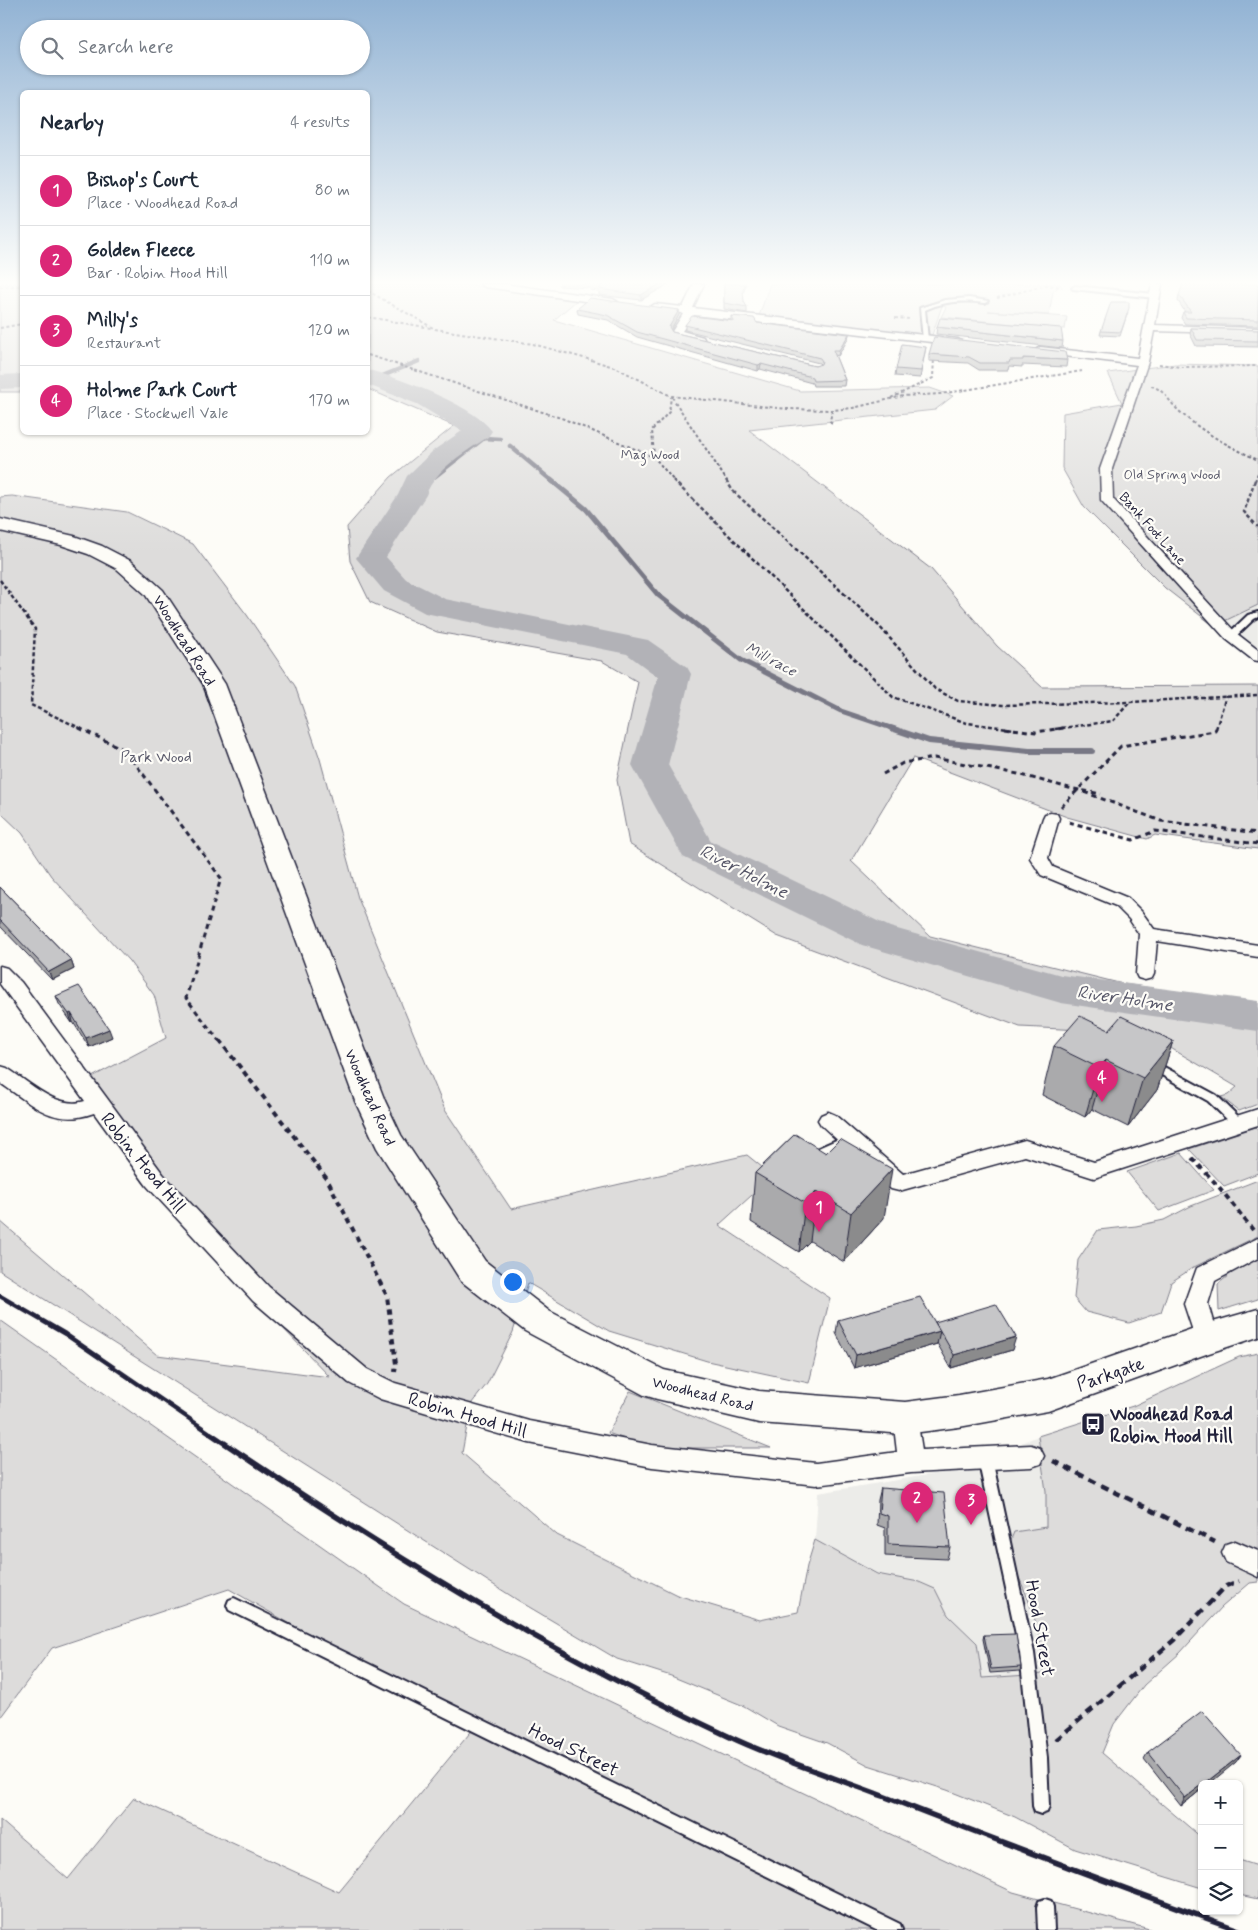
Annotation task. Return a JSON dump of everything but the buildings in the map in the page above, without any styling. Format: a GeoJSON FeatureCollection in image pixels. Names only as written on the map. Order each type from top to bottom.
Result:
{"type":"FeatureCollection","features":[{"type":"Feature","properties":{"kind":"main road","name":"Woodhead Road"},"geometry":{"type":"LineString","coordinates":[[0,525],[67,540],[95,550],[124,564],[153,590],[214,684],[370,1101],[388,1140],[473,1271],[537,1321],[657,1384],[759,1407],[905,1418],[959,1411]]}},
{"type":"Feature","properties":{"kind":"main road","name":"Parkgate"},"geometry":{"type":"LineString","coordinates":[[959,1411],[1048,1395],[1206,1339],[1258,1323]]}},
{"type":"Feature","properties":{"kind":"street","name":"Bank Foot Lane"},"geometry":{"type":"LineString","coordinates":[[1139,374],[1106,469],[1107,500],[1231,636],[1258,657]]}},
{"type":"Feature","properties":{"kind":"street"},"geometry":{"type":"LineString","coordinates":[[1051,818],[1039,858],[1047,871],[1122,902],[1135,915],[1148,934],[1145,974]]}},
{"type":"Feature","properties":{"kind":"street"},"geometry":{"type":"LineString","coordinates":[[1148,934],[1258,951]]}},
{"type":"Feature","properties":{"kind":"street","name":"Robin Hood Hill"},"geometry":{"type":"LineString","coordinates":[[0,972],[14,987],[155,1180],[261,1294],[358,1376],[389,1392],[529,1432],[652,1456],[816,1474],[911,1462]]}},
{"type":"Feature","properties":{"kind":"street"},"geometry":{"type":"LineString","coordinates":[[0,1073],[54,1109],[78,1111],[98,1104]]}},
{"type":"Feature","properties":{"kind":"street"},"geometry":{"type":"LineString","coordinates":[[828,1120],[900,1183],[1025,1148],[1094,1170],[1248,1120]]}},
{"type":"Feature","properties":{"kind":"street"},"geometry":{"type":"LineString","coordinates":[[1206,1339],[1196,1304],[1206,1276],[1258,1247]]}},
{"type":"Feature","properties":{"kind":"street"},"geometry":{"type":"LineString","coordinates":[[905,1418],[911,1462],[1030,1456]]}},
{"type":"Feature","properties":{"kind":"lane"},"geometry":{"type":"LineString","coordinates":[[1231,636],[1251,617],[1258,614]]}},
{"type":"Feature","properties":{"kind":"lane"},"geometry":{"type":"LineString","coordinates":[[1142,1059],[1248,1120]]}},
{"type":"Feature","properties":{"kind":"lane"},"geometry":{"type":"LineString","coordinates":[[800,1162],[849,1138]]}},
{"type":"Feature","properties":{"kind":"lane","name":"Hood Street"},"geometry":{"type":"LineString","coordinates":[[985,1459],[1027,1653],[1039,1758],[1041,1806]]}},
{"type":"Feature","properties":{"kind":"lane","name":"Hood Street"},"geometry":{"type":"LineString","coordinates":[[234,1605],[894,1930]]}},
{"type":"Feature","properties":{"kind":"lane"},"geometry":{"type":"LineString","coordinates":[[1045,1907],[1046,1930]]}},
{"type":"Feature","properties":{"kind":"path"},"geometry":{"type":"LineString","coordinates":[[431,374],[564,419],[654,457],[678,486],[893,697],[967,724],[1036,732],[1113,720],[1130,702]]}},
{"type":"Feature","properties":{"kind":"path"},"geometry":{"type":"LineString","coordinates":[[630,374],[672,396],[787,409],[832,410],[853,408],[887,400],[1067,374]]}},
{"type":"Feature","properties":{"kind":"path"},"geometry":{"type":"LineString","coordinates":[[887,400],[933,378],[933,374]]}},
{"type":"Feature","properties":{"kind":"path"},"geometry":{"type":"LineString","coordinates":[[1137,381],[1157,387],[1179,411],[1214,439],[1258,460]]}},
{"type":"Feature","properties":{"kind":"path"},"geometry":{"type":"LineString","coordinates":[[654,457],[652,430],[669,412],[672,396]]}},
{"type":"Feature","properties":{"kind":"path"},"geometry":{"type":"LineString","coordinates":[[672,396],[733,491],[878,625],[935,689],[958,700],[1002,705],[1130,702],[1258,695]]}},
{"type":"Feature","properties":{"kind":"path"},"geometry":{"type":"LineString","coordinates":[[832,410],[830,421],[833,424]]}},
{"type":"Feature","properties":{"kind":"path"},"geometry":{"type":"LineString","coordinates":[[1258,472],[1244,512],[1258,527]]}},
{"type":"Feature","properties":{"kind":"path"},"geometry":{"type":"LineString","coordinates":[[0,580],[35,629],[31,705],[125,750],[221,878],[186,998],[327,1179],[387,1296],[396,1364],[389,1392]]}},
{"type":"Feature","properties":{"kind":"path"},"geometry":{"type":"LineString","coordinates":[[1226,696],[1214,731],[1121,746],[1051,818],[1133,840],[1155,831],[1258,844]]}},
{"type":"Feature","properties":{"kind":"path"},"geometry":{"type":"LineString","coordinates":[[883,774],[903,763],[934,758],[1018,774],[1077,790],[1161,820],[1258,832]]}},
{"type":"Feature","properties":{"kind":"path"},"geometry":{"type":"LineString","coordinates":[[1077,790],[1102,794]]}},
{"type":"Feature","properties":{"kind":"path"},"geometry":{"type":"LineString","coordinates":[[1178,1142],[1219,1187],[1258,1236]]}},
{"type":"Feature","properties":{"kind":"path"},"geometry":{"type":"LineString","coordinates":[[1030,1456],[1056,1462],[1245,1565],[1174,1640],[1068,1729],[1039,1758]]}},
{"type":"Feature","properties":{"kind":"shaded area"},"geometry":{"type":"Polygon","coordinates":[[[1258,605],[1258,649],[1223,621],[1258,605]]]}},
{"type":"Feature","properties":{"kind":"shaded area"},"geometry":{"type":"Polygon","coordinates":[[[1038,1436],[1046,1491],[1046,1528],[1014,1532],[1025,1587],[1036,1617],[1045,1674],[982,1678],[977,1643],[948,1615],[935,1589],[919,1582],[877,1574],[815,1540],[818,1493],[952,1471],[1038,1436]]]}},
{"type":"Feature","properties":{"kind":"green space"},"geometry":{"type":"Polygon","coordinates":[[[0,374],[20,374],[20,392],[0,392],[0,374]]]}},
{"type":"Feature","properties":{"kind":"green space","name":"Mag Wood"},"geometry":{"type":"Polygon","coordinates":[[[370,374],[741,374],[800,391],[930,388],[953,396],[935,410],[749,430],[931,569],[997,646],[1042,687],[1258,686],[1258,849],[1155,835],[1147,839],[1067,817],[913,758],[851,861],[930,936],[1123,984],[1258,1003],[1258,1104],[1239,1111],[1221,1097],[1228,1095],[1237,1087],[1145,1033],[1020,1027],[777,936],[629,844],[617,780],[638,682],[602,661],[437,632],[370,602],[350,561],[347,527],[391,477],[454,426],[370,390],[370,374]]]}},
{"type":"Feature","properties":{"kind":"green space","name":"Old Spring Wood"},"geometry":{"type":"Polygon","coordinates":[[[1108,374],[1258,374],[1258,605],[1214,626],[1165,588],[1084,507],[1062,468],[1063,413],[1122,403],[1108,374]]]}},
{"type":"Feature","properties":{"kind":"green space","name":"Park Wood"},"geometry":{"type":"Polygon","coordinates":[[[12,496],[127,512],[193,544],[247,615],[295,686],[320,759],[358,898],[445,1110],[511,1209],[747,1155],[773,1176],[719,1225],[830,1298],[809,1383],[707,1361],[609,1331],[528,1283],[513,1332],[487,1384],[471,1404],[462,1453],[557,1535],[677,1595],[760,1620],[798,1612],[807,1566],[815,1540],[877,1574],[919,1582],[935,1589],[948,1615],[977,1643],[982,1678],[1044,1674],[1040,1641],[1032,1611],[1021,1582],[1006,1552],[1014,1532],[1046,1527],[1046,1491],[1038,1436],[1133,1406],[1239,1357],[1258,1353],[1258,1582],[1250,1583],[1222,1607],[1180,1653],[1144,1685],[1114,1724],[1102,1753],[1198,1835],[1198,1887],[1075,1849],[1015,1817],[947,1790],[868,1765],[827,1743],[778,1726],[744,1706],[671,1676],[617,1659],[519,1601],[0,1271],[0,1221],[157,1355],[330,1377],[144,1184],[75,1086],[166,1038],[154,995],[129,961],[51,876],[22,833],[0,812],[0,497],[12,496]]]}},
{"type":"Feature","properties":{"kind":"green space"},"geometry":{"type":"Polygon","coordinates":[[[1256,1127],[1258,1129],[1258,1173],[1224,1186],[1189,1149],[1256,1127]]]}},
{"type":"Feature","properties":{"kind":"green space"},"geometry":{"type":"Polygon","coordinates":[[[1181,1153],[1214,1190],[1159,1211],[1127,1172],[1181,1153]]]}},
{"type":"Feature","properties":{"kind":"green space"},"geometry":{"type":"Polygon","coordinates":[[[1258,1180],[1258,1236],[1194,1267],[1171,1282],[1161,1312],[1129,1323],[1086,1312],[1074,1298],[1078,1260],[1098,1230],[1136,1226],[1164,1220],[1191,1206],[1258,1180]]]}},
{"type":"Feature","properties":{"kind":"green space"},"geometry":{"type":"Polygon","coordinates":[[[1258,1259],[1258,1299],[1219,1311],[1218,1284],[1239,1267],[1258,1259]]]}},
{"type":"Feature","properties":{"kind":"green space"},"geometry":{"type":"Polygon","coordinates":[[[0,1320],[404,1604],[1013,1892],[1153,1930],[0,1930],[0,1820],[68,1879],[134,1798],[339,1892],[474,1728],[229,1589],[52,1648],[0,1718],[0,1320]]]}},
{"type":"Feature","properties":{"kind":"green space"},"geometry":{"type":"Polygon","coordinates":[[[630,1391],[771,1448],[650,1448],[608,1433],[630,1391]]]}},
{"type":"Feature","properties":{"kind":"green space"},"geometry":{"type":"Polygon","coordinates":[[[1243,1861],[1258,1866],[1258,1899],[1243,1896],[1243,1861]]]}},
{"type":"Feature","properties":{"kind":"waterway"},"geometry":{"type":"LineString","coordinates":[[375,379],[387,374]]}},
{"type":"Feature","properties":{"kind":"waterway","name":"River Holme"},"geometry":{"type":"LineString","coordinates":[[370,378],[426,399],[454,414],[479,431],[443,456],[417,482],[412,495],[371,558],[395,585],[436,606],[637,647],[675,674],[650,765],[696,849],[876,936],[1061,989],[1258,1016]]}},
{"type":"Feature","properties":{"kind":"waterway","name":"River Holme"},"geometry":{"type":"LineString","coordinates":[[0,382],[20,381]]}},
{"type":"Feature","properties":{"kind":"waterway","name":"Mill race"},"geometry":{"type":"LineString","coordinates":[[429,481],[484,438],[500,439]]}},
{"type":"Feature","properties":{"kind":"waterway","name":"Mill race"},"geometry":{"type":"LineString","coordinates":[[510,446],[552,481]]}},
{"type":"Feature","properties":{"kind":"waterway","name":"Mill race"},"geometry":{"type":"LineString","coordinates":[[412,495],[431,480]]}},
{"type":"Feature","properties":{"kind":"waterway","name":"Mill race"},"geometry":{"type":"LineString","coordinates":[[551,480],[586,509],[658,595],[741,660],[841,711],[894,729]]}},
{"type":"Feature","properties":{"kind":"waterway","name":"Mill race"},"geometry":{"type":"LineString","coordinates":[[891,728],[929,741],[1029,751],[1092,751]]}},
{"type":"Feature","properties":{"kind":"railway"},"geometry":{"type":"LineString","coordinates":[[0,1296],[65,1334],[213,1435]]}},
{"type":"Feature","properties":{"kind":"railway"},"geometry":{"type":"LineString","coordinates":[[211,1434],[337,1517],[464,1595],[594,1668],[728,1736],[785,1760],[1239,1930]]}},
{"type":"Feature","properties":{"kind":"place","name":"Holme Park Court"},"geometry":{"type":"Point","coordinates":[1102,1102]}},
{"type":"Feature","properties":{"kind":"place","name":"Bishop's Court"},"geometry":{"type":"Point","coordinates":[819,1232]}},
{"type":"Feature","properties":{"kind":"place","name":"Woodhead Road Robin Hood Hill"},"geometry":{"type":"Point","coordinates":[1093,1424]}},
{"type":"Feature","properties":{"kind":"place","name":"Golden Fleece"},"geometry":{"type":"Point","coordinates":[917,1523]}},
{"type":"Feature","properties":{"kind":"place","name":"Milly's"},"geometry":{"type":"Point","coordinates":[971,1525]}}]}
